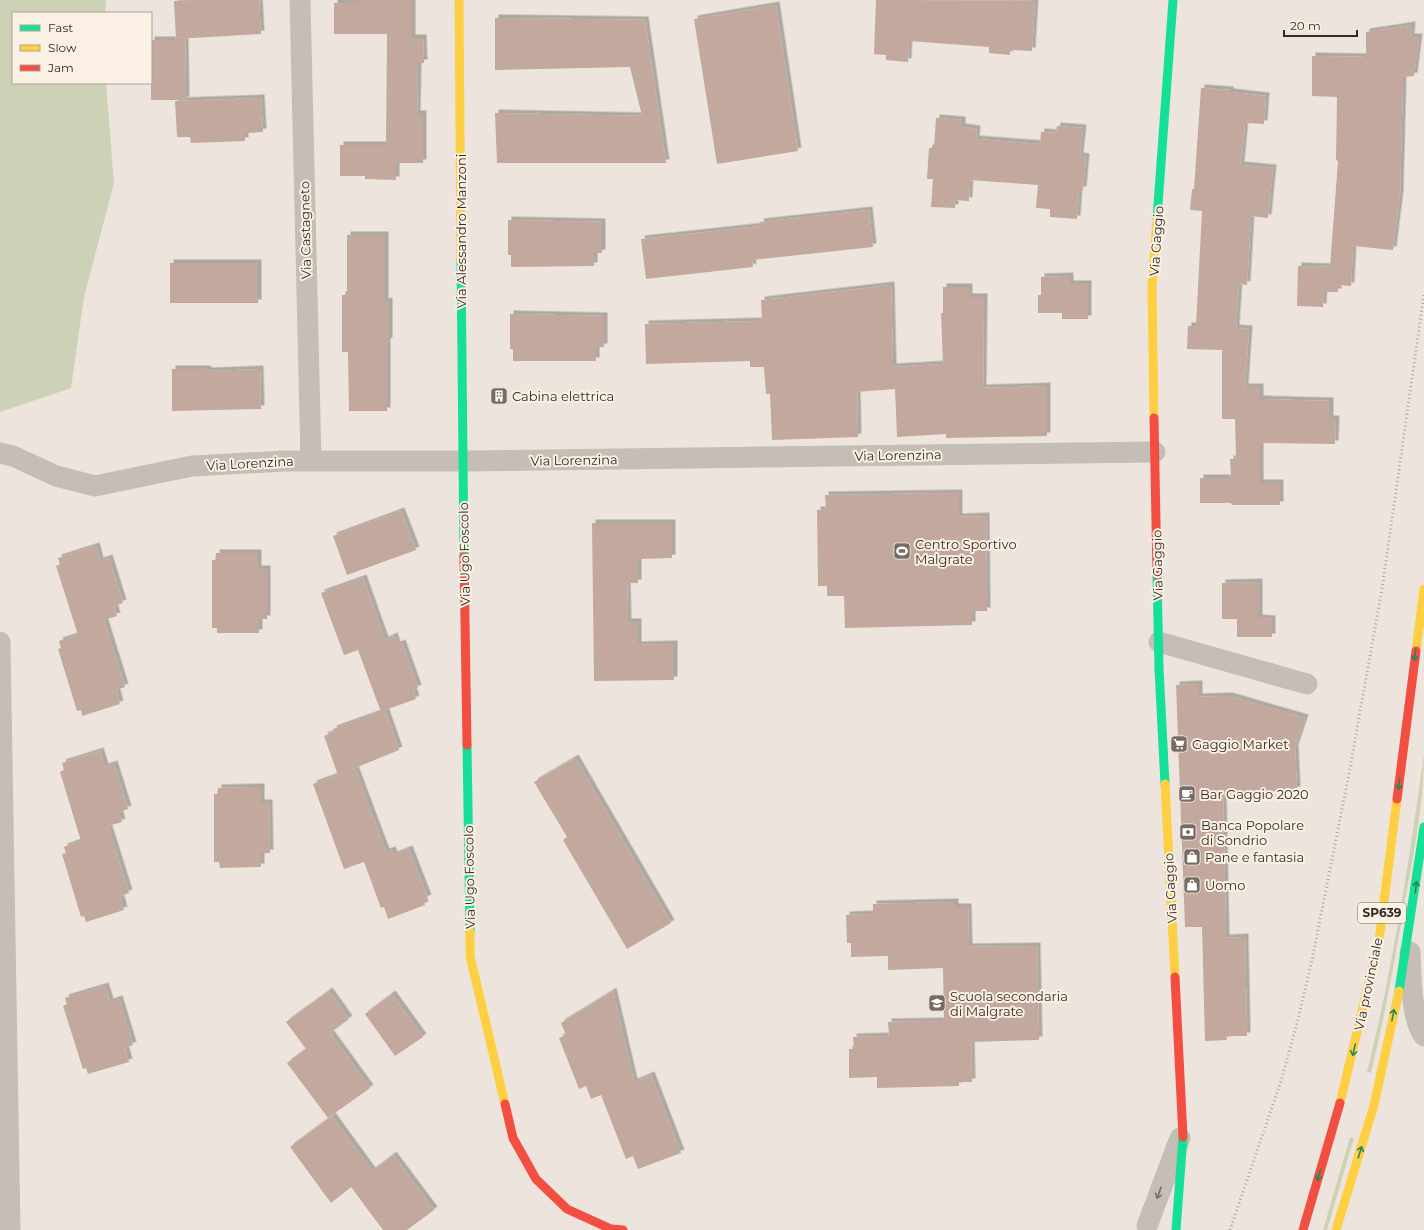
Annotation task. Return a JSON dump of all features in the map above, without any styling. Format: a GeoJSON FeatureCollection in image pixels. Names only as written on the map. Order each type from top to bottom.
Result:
{"type":"FeatureCollection","features":[{"type":"Feature","properties":{"kind":"street","name":"Via Castagneto"},"geometry":{"type":"LineString","coordinates":[[300,0],[311,460]]}},
{"type":"Feature","properties":{"kind":"street","name":"Via Alessandro Manzoni"},"geometry":{"type":"LineString","coordinates":[[459,0],[463,461]]}},
{"type":"Feature","properties":{"kind":"street","name":"Via Gaggio"},"geometry":{"type":"LineString","coordinates":[[1173,0],[1152,287],[1159,642],[1183,1130],[1175,1230]]}},
{"type":"Feature","properties":{"kind":"street","name":"Via Lorenzina"},"geometry":{"type":"LineString","coordinates":[[0,453],[13,456],[56,476],[95,486],[192,466],[311,460],[463,461],[1155,452]]}},
{"type":"Feature","properties":{"kind":"street","name":"Via Ugo Foscolo"},"geometry":{"type":"LineString","coordinates":[[463,461],[470,956],[513,1138],[536,1179],[567,1209],[611,1229],[623,1230]]}},
{"type":"Feature","properties":{"kind":"street","name":"Via provinciale"},"geometry":{"type":"LineString","coordinates":[[1303,1230],[1343,1094],[1379,940],[1424,588]]}},
{"type":"Feature","properties":{"kind":"street"},"geometry":{"type":"LineString","coordinates":[[0,642],[10,1230]]}},
{"type":"Feature","properties":{"kind":"street"},"geometry":{"type":"LineString","coordinates":[[1159,642],[1308,684]]}},
{"type":"Feature","properties":{"kind":"street","name":"SP639"},"geometry":{"type":"LineString","coordinates":[[1336,1230],[1374,1106],[1383,1067],[1409,940],[1424,827]]}},
{"type":"Feature","properties":{"kind":"street"},"geometry":{"type":"LineString","coordinates":[[1409,940],[1414,1005],[1421,1032],[1424,1036]]}},
{"type":"Feature","properties":{"kind":"street","name":"Via Gaggio"},"geometry":{"type":"LineString","coordinates":[[1144,1228],[1183,1130]]}},
{"type":"Feature","properties":{"kind":"street"},"geometry":{"type":"LineString","coordinates":[[1144,1228],[1162,1224],[1175,1230]]}},
{"type":"Feature","properties":{"kind":"green space"},"geometry":{"type":"Polygon","coordinates":[[[0,0],[106,0],[105,12],[12,12],[12,84],[106,84],[114,183],[84,297],[71,388],[0,412],[0,0]]]}},
{"type":"Feature","properties":{"kind":"green space"},"geometry":{"type":"Polygon","coordinates":[[[1424,754],[1424,772],[1415,846],[1390,987],[1371,1073],[1367,1072],[1385,993],[1400,914],[1424,754]]]}},
{"type":"Feature","properties":{"kind":"green space"},"geometry":{"type":"Polygon","coordinates":[[[1350,1137],[1354,1138],[1327,1230],[1323,1230],[1350,1137]]]}},
{"type":"Feature","properties":{"kind":"building"},"geometry":{"type":"Polygon","coordinates":[[[259,0],[261,34],[176,39],[174,1],[259,0]]]}},
{"type":"Feature","properties":{"kind":"building"},"geometry":{"type":"Polygon","coordinates":[[[359,0],[412,0],[412,38],[423,38],[424,63],[418,63],[417,114],[423,114],[423,163],[396,163],[396,180],[365,179],[365,176],[340,176],[340,145],[386,145],[387,34],[334,34],[334,3],[359,3],[359,0]]]}},
{"type":"Feature","properties":{"kind":"building"},"geometry":{"type":"Polygon","coordinates":[[[876,0],[1035,1],[1032,51],[1010,50],[1010,55],[989,53],[989,47],[909,41],[908,62],[886,60],[886,55],[874,54],[876,0]]]}},
{"type":"Feature","properties":{"kind":"building"},"geometry":{"type":"Polygon","coordinates":[[[776,5],[798,151],[717,164],[694,19],[776,5]]]}},
{"type":"Feature","properties":{"kind":"building"},"geometry":{"type":"Polygon","coordinates":[[[495,18],[645,20],[666,163],[497,163],[495,113],[642,116],[630,67],[495,70],[495,18]]]}},
{"type":"Feature","properties":{"kind":"building"},"geometry":{"type":"Polygon","coordinates":[[[1412,25],[1411,37],[1419,37],[1414,76],[1403,77],[1400,194],[1393,250],[1353,246],[1351,286],[1338,285],[1338,292],[1324,292],[1323,307],[1297,306],[1298,266],[1330,267],[1338,161],[1336,160],[1337,97],[1312,96],[1312,56],[1366,57],[1366,32],[1412,25]]]}},
{"type":"Feature","properties":{"kind":"building"},"geometry":{"type":"Polygon","coordinates":[[[152,40],[185,40],[186,100],[151,100],[152,40]]]}},
{"type":"Feature","properties":{"kind":"building"},"geometry":{"type":"Polygon","coordinates":[[[1201,88],[1230,90],[1230,92],[1266,96],[1264,124],[1245,123],[1241,165],[1273,168],[1268,218],[1251,216],[1247,285],[1239,284],[1236,328],[1249,329],[1245,387],[1260,387],[1260,399],[1330,401],[1330,419],[1336,419],[1335,444],[1260,443],[1260,483],[1280,483],[1280,505],[1200,503],[1200,478],[1231,478],[1230,459],[1236,459],[1235,419],[1222,419],[1222,350],[1187,349],[1188,326],[1196,326],[1202,211],[1190,210],[1192,189],[1194,189],[1201,88]]]}},
{"type":"Feature","properties":{"kind":"building"},"geometry":{"type":"Polygon","coordinates":[[[261,98],[263,132],[245,133],[245,141],[191,143],[190,137],[177,137],[175,101],[261,98]]]}},
{"type":"Feature","properties":{"kind":"building"},"geometry":{"type":"Polygon","coordinates":[[[936,118],[962,120],[962,127],[977,129],[976,139],[1040,144],[1041,132],[1056,133],[1057,126],[1083,128],[1080,156],[1086,157],[1083,190],[1079,190],[1077,219],[1050,217],[1050,209],[1036,208],[1038,185],[970,180],[969,201],[955,200],[955,208],[931,207],[933,179],[927,179],[929,148],[934,148],[936,118]]]}},
{"type":"Feature","properties":{"kind":"building"},"geometry":{"type":"Polygon","coordinates":[[[869,210],[873,247],[752,260],[753,267],[646,279],[641,239],[761,226],[760,222],[869,210]]]}},
{"type":"Feature","properties":{"kind":"building"},"geometry":{"type":"Polygon","coordinates":[[[508,220],[602,222],[602,253],[594,253],[594,266],[511,267],[511,255],[508,255],[508,220]]]}},
{"type":"Feature","properties":{"kind":"building"},"geometry":{"type":"Polygon","coordinates":[[[347,235],[385,235],[385,302],[389,301],[389,341],[387,342],[387,411],[349,411],[348,352],[342,352],[342,295],[347,295],[347,235]]]}},
{"type":"Feature","properties":{"kind":"building"},"geometry":{"type":"Polygon","coordinates":[[[170,263],[258,263],[258,303],[170,303],[170,263]]]}},
{"type":"Feature","properties":{"kind":"building"},"geometry":{"type":"Polygon","coordinates":[[[1070,276],[1070,284],[1088,284],[1088,319],[1062,319],[1062,313],[1038,313],[1038,295],[1041,295],[1041,277],[1070,276]]]}},
{"type":"Feature","properties":{"kind":"building"},"geometry":{"type":"Polygon","coordinates":[[[891,285],[893,367],[943,364],[941,313],[943,313],[943,287],[969,287],[969,297],[984,297],[983,388],[1047,386],[1047,436],[946,438],[946,434],[897,437],[895,389],[857,392],[858,437],[772,440],[770,394],[766,394],[764,367],[750,367],[750,361],[646,364],[645,324],[762,321],[761,300],[891,285]]]}},
{"type":"Feature","properties":{"kind":"building"},"geometry":{"type":"Polygon","coordinates":[[[510,314],[604,316],[604,347],[596,347],[596,361],[513,361],[513,349],[510,349],[510,314]]]}},
{"type":"Feature","properties":{"kind":"building"},"geometry":{"type":"Polygon","coordinates":[[[172,369],[206,369],[209,371],[260,369],[261,409],[172,411],[172,369]]]}},
{"type":"Feature","properties":{"kind":"building","name":"Centro Sportivo Malgrate"},"geometry":{"type":"Polygon","coordinates":[[[959,493],[959,517],[986,516],[987,611],[972,611],[972,625],[845,628],[844,596],[827,596],[827,586],[818,586],[817,510],[826,510],[825,495],[959,493]]]}},
{"type":"Feature","properties":{"kind":"building"},"geometry":{"type":"Polygon","coordinates":[[[401,511],[416,550],[347,575],[333,536],[401,511]]]}},
{"type":"Feature","properties":{"kind":"building"},"geometry":{"type":"Polygon","coordinates":[[[592,523],[672,523],[672,558],[638,559],[638,583],[627,583],[628,622],[638,622],[638,645],[674,644],[674,680],[594,681],[592,523]]]}},
{"type":"Feature","properties":{"kind":"building"},"geometry":{"type":"Polygon","coordinates":[[[96,546],[100,561],[109,558],[123,603],[114,606],[117,616],[104,620],[125,687],[116,690],[120,704],[82,716],[81,710],[77,711],[58,649],[61,648],[59,641],[78,635],[56,566],[60,564],[58,558],[96,546]]]}},
{"type":"Feature","properties":{"kind":"building"},"geometry":{"type":"Polygon","coordinates":[[[216,553],[258,553],[258,569],[267,569],[267,619],[259,619],[259,633],[217,633],[217,628],[212,628],[212,560],[216,560],[216,553]]]}},
{"type":"Feature","properties":{"kind":"building"},"geometry":{"type":"Polygon","coordinates":[[[363,578],[385,640],[394,636],[397,645],[402,643],[418,688],[413,690],[416,699],[385,710],[399,750],[338,775],[324,736],[334,732],[333,729],[381,712],[358,650],[344,655],[321,593],[363,578]]]}},
{"type":"Feature","properties":{"kind":"building"},"geometry":{"type":"Polygon","coordinates":[[[1259,582],[1259,618],[1272,619],[1272,637],[1237,637],[1237,619],[1222,619],[1222,583],[1259,582]]]}},
{"type":"Feature","properties":{"kind":"building"},"geometry":{"type":"Polygon","coordinates":[[[1199,684],[1199,697],[1229,696],[1305,718],[1295,748],[1297,790],[1223,794],[1226,938],[1245,937],[1247,1036],[1226,1036],[1227,1040],[1205,1041],[1202,927],[1185,927],[1176,685],[1199,684]]]}},
{"type":"Feature","properties":{"kind":"building"},"geometry":{"type":"Polygon","coordinates":[[[100,751],[105,767],[114,764],[128,809],[119,812],[122,822],[108,826],[129,893],[120,896],[124,910],[86,922],[84,916],[81,917],[62,854],[66,853],[64,847],[81,841],[60,772],[64,770],[62,763],[100,751]]]}},
{"type":"Feature","properties":{"kind":"building"},"geometry":{"type":"Polygon","coordinates":[[[575,758],[671,923],[627,949],[563,840],[567,837],[534,782],[575,758]]]}},
{"type":"Feature","properties":{"kind":"building"},"geometry":{"type":"Polygon","coordinates":[[[355,769],[386,852],[392,850],[394,855],[409,849],[428,898],[423,900],[425,905],[388,919],[384,907],[381,908],[364,862],[344,869],[313,784],[355,769]]]}},
{"type":"Feature","properties":{"kind":"building"},"geometry":{"type":"Polygon","coordinates":[[[261,787],[261,803],[269,803],[270,853],[261,853],[261,867],[220,868],[219,862],[214,862],[214,794],[218,794],[218,788],[261,787]]]}},
{"type":"Feature","properties":{"kind":"building"},"geometry":{"type":"Polygon","coordinates":[[[955,902],[955,907],[968,907],[969,947],[1037,946],[1039,1040],[971,1042],[972,1082],[959,1082],[959,1086],[877,1088],[877,1077],[849,1078],[849,1049],[854,1049],[853,1037],[889,1036],[888,1022],[944,1021],[943,968],[888,970],[888,956],[851,957],[851,943],[847,943],[846,915],[873,914],[873,904],[955,902]]]}},
{"type":"Feature","properties":{"kind":"building"},"geometry":{"type":"Polygon","coordinates":[[[105,986],[110,1002],[119,999],[133,1045],[125,1048],[129,1062],[88,1074],[86,1068],[83,1069],[63,1006],[67,1004],[65,998],[105,986]]]}},
{"type":"Feature","properties":{"kind":"building"},"geometry":{"type":"Polygon","coordinates":[[[329,991],[349,1019],[330,1033],[370,1088],[328,1118],[287,1063],[306,1049],[286,1022],[329,991]]]}},
{"type":"Feature","properties":{"kind":"building"},"geometry":{"type":"Polygon","coordinates":[[[613,991],[634,1082],[651,1075],[681,1153],[638,1169],[633,1156],[626,1159],[601,1095],[591,1099],[586,1086],[579,1089],[559,1038],[566,1035],[561,1023],[613,991]]]}},
{"type":"Feature","properties":{"kind":"building"},"geometry":{"type":"Polygon","coordinates":[[[392,994],[423,1037],[395,1056],[365,1014],[392,994]]]}},
{"type":"Feature","properties":{"kind":"building"},"geometry":{"type":"Polygon","coordinates":[[[332,1116],[372,1171],[393,1155],[434,1210],[407,1230],[383,1230],[351,1187],[331,1203],[290,1147],[332,1116]]]}},
{"type":"Feature","properties":{"kind":"railway"},"geometry":{"type":"LineString","coordinates":[[1230,1230],[1281,1081],[1312,960],[1348,779],[1382,589],[1424,294]]}},
{"type":"Feature","properties":{"kind":"traffic: fast"},"geometry":{"type":"LineString","coordinates":[[1157,218],[1173,0]]}},
{"type":"Feature","properties":{"kind":"traffic: fast"},"geometry":{"type":"LineString","coordinates":[[461,260],[464,557]]}},
{"type":"Feature","properties":{"kind":"traffic: fast"},"geometry":{"type":"LineString","coordinates":[[1157,575],[1159,669],[1165,784]]}},
{"type":"Feature","properties":{"kind":"traffic: fast"},"geometry":{"type":"LineString","coordinates":[[467,745],[470,932]]}},
{"type":"Feature","properties":{"kind":"traffic: fast"},"geometry":{"type":"LineString","coordinates":[[1399,991],[1424,827]]}},
{"type":"Feature","properties":{"kind":"traffic: fast"},"geometry":{"type":"LineString","coordinates":[[1176,1230],[1183,1137]]}},
{"type":"Feature","properties":{"kind":"traffic: slow"},"geometry":{"type":"LineString","coordinates":[[459,0],[461,260]]}},
{"type":"Feature","properties":{"kind":"traffic: slow"},"geometry":{"type":"LineString","coordinates":[[1154,418],[1152,287],[1157,218]]}},
{"type":"Feature","properties":{"kind":"traffic: slow"},"geometry":{"type":"LineString","coordinates":[[1416,651],[1424,589]]}},
{"type":"Feature","properties":{"kind":"traffic: slow"},"geometry":{"type":"LineString","coordinates":[[1165,784],[1175,977]]}},
{"type":"Feature","properties":{"kind":"traffic: slow"},"geometry":{"type":"LineString","coordinates":[[1340,1103],[1379,940],[1397,799]]}},
{"type":"Feature","properties":{"kind":"traffic: slow"},"geometry":{"type":"LineString","coordinates":[[470,932],[470,956],[505,1104]]}},
{"type":"Feature","properties":{"kind":"traffic: slow"},"geometry":{"type":"LineString","coordinates":[[1336,1230],[1374,1105],[1399,991]]}},
{"type":"Feature","properties":{"kind":"traffic: jam"},"geometry":{"type":"LineString","coordinates":[[1154,418],[1157,575]]}},
{"type":"Feature","properties":{"kind":"traffic: jam"},"geometry":{"type":"LineString","coordinates":[[464,557],[467,745]]}},
{"type":"Feature","properties":{"kind":"traffic: jam"},"geometry":{"type":"LineString","coordinates":[[1397,799],[1416,651]]}},
{"type":"Feature","properties":{"kind":"traffic: jam"},"geometry":{"type":"LineString","coordinates":[[1175,977],[1183,1137]]}},
{"type":"Feature","properties":{"kind":"traffic: jam"},"geometry":{"type":"LineString","coordinates":[[1303,1230],[1340,1103]]}},
{"type":"Feature","properties":{"kind":"traffic: jam"},"geometry":{"type":"LineString","coordinates":[[505,1104],[513,1138],[536,1179],[567,1209],[611,1229],[623,1230]]}},
{"type":"Feature","properties":{"kind":"place","name":"Cabina elettrica"},"geometry":{"type":"Point","coordinates":[499,396]}},
{"type":"Feature","properties":{"kind":"place","name":"Centro Sportivo Malgrate"},"geometry":{"type":"Point","coordinates":[902,551]}},
{"type":"Feature","properties":{"kind":"place","name":"Gaggio Market"},"geometry":{"type":"Point","coordinates":[1179,744]}},
{"type":"Feature","properties":{"kind":"place","name":"Bar Gaggio 2020"},"geometry":{"type":"Point","coordinates":[1187,794]}},
{"type":"Feature","properties":{"kind":"place","name":"Banca Popolare di Sondrio"},"geometry":{"type":"Point","coordinates":[1188,832]}},
{"type":"Feature","properties":{"kind":"place","name":"Pane e fantasia"},"geometry":{"type":"Point","coordinates":[1192,857]}},
{"type":"Feature","properties":{"kind":"place","name":"Uomo"},"geometry":{"type":"Point","coordinates":[1192,885]}},
{"type":"Feature","properties":{"kind":"place","name":"Scuola secondaria di Malgrate"},"geometry":{"type":"Point","coordinates":[937,1003]}}]}
